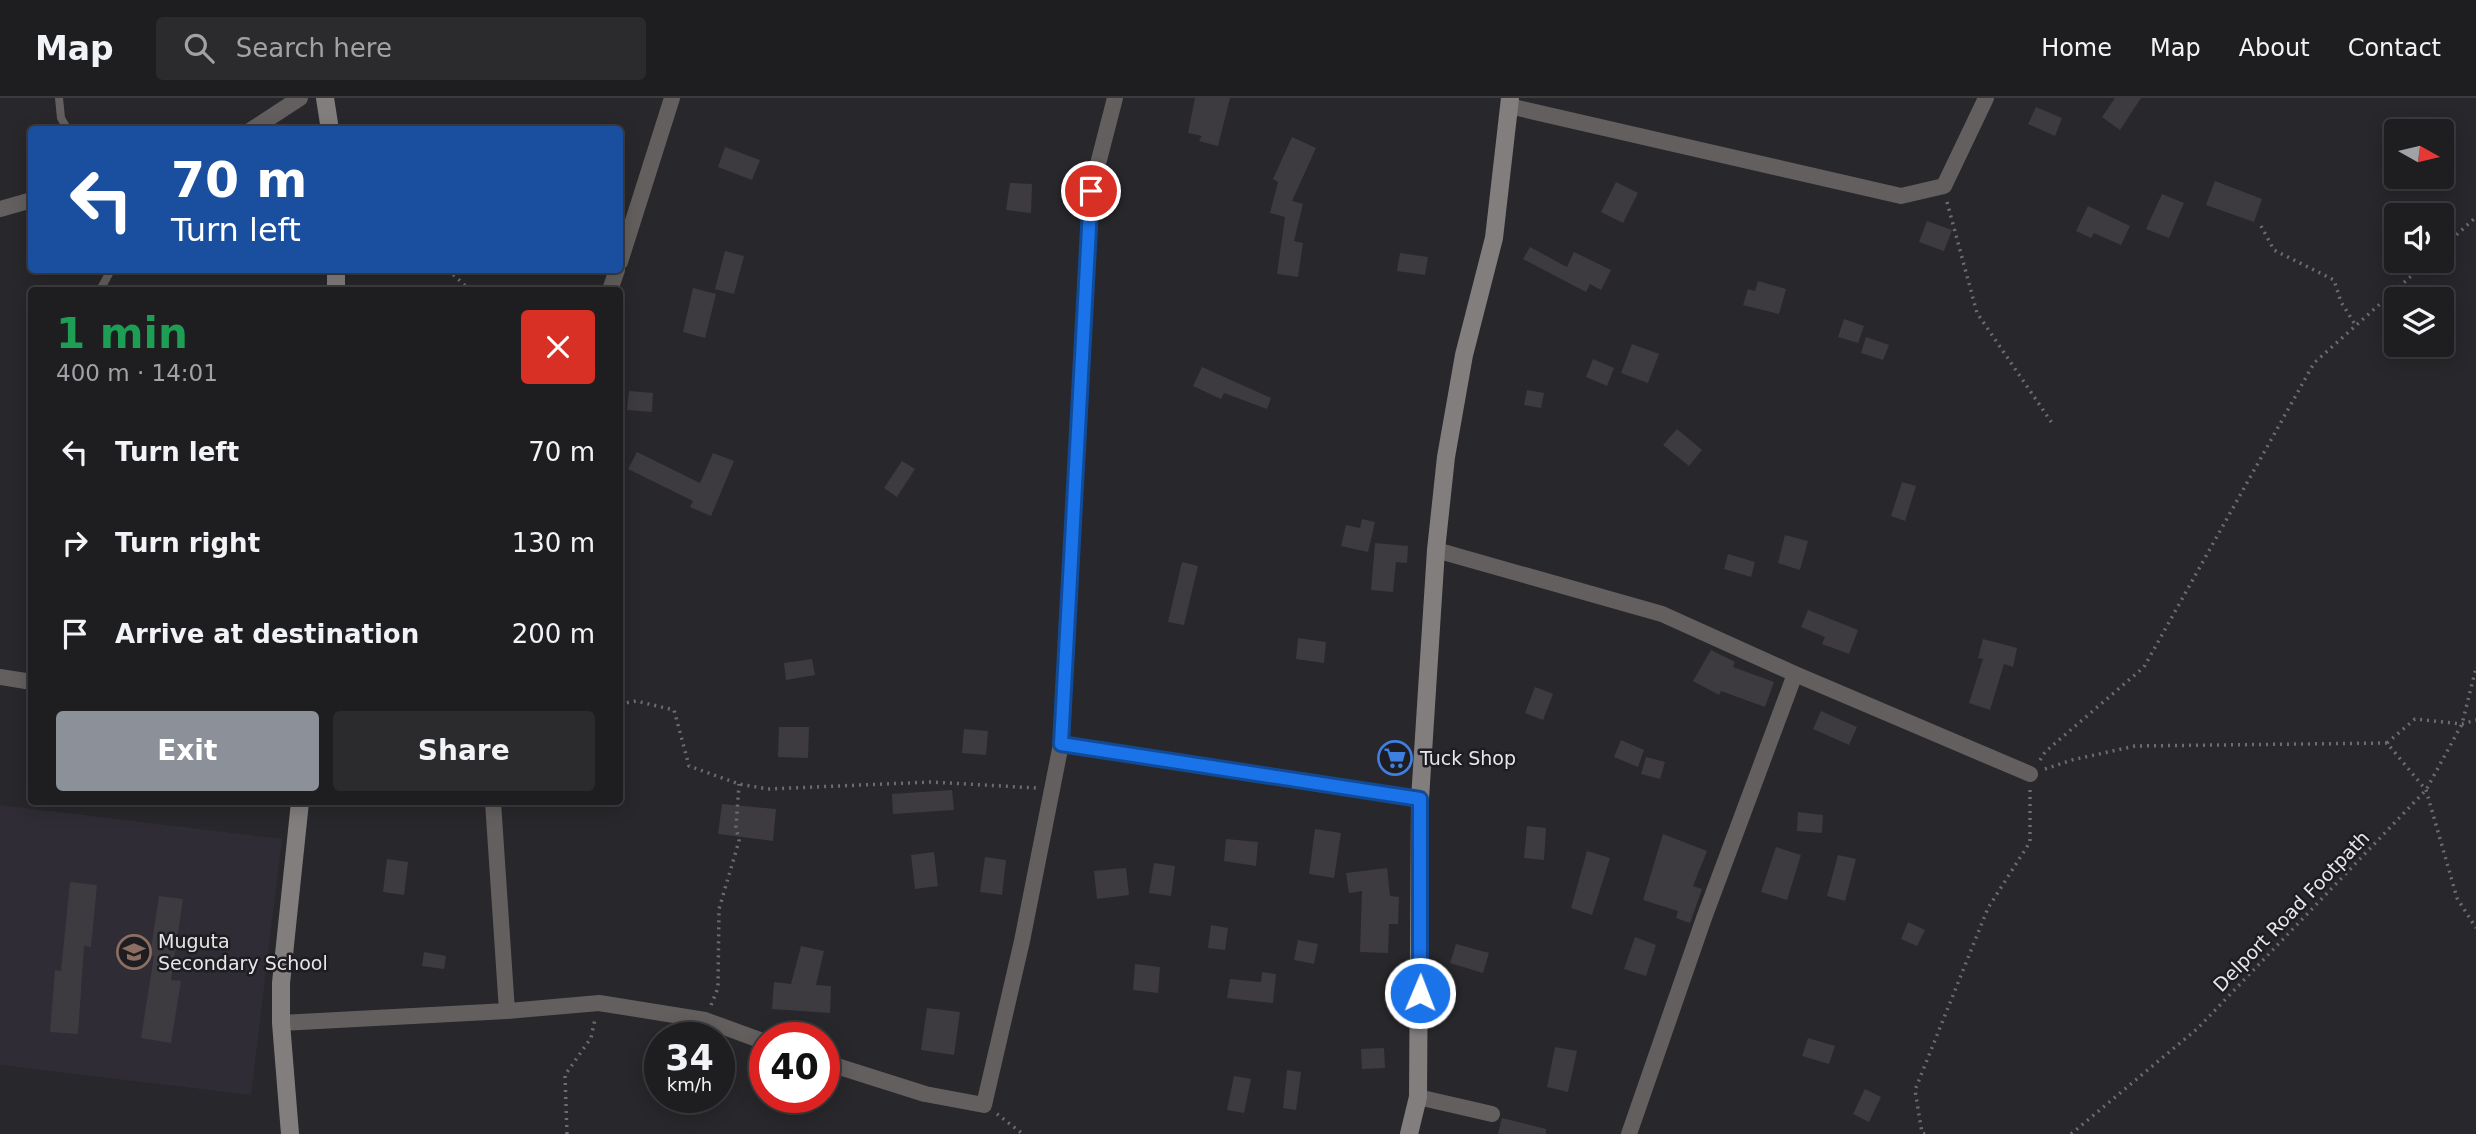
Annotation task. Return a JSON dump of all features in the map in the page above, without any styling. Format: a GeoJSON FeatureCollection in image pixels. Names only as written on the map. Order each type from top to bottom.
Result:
{"type":"FeatureCollection","features":[{"type":"Feature","properties":{"kind":"street"},"geometry":{"type":"LineString","coordinates":[[257,126],[300,98]]}},
{"type":"Feature","properties":{"kind":"street"},"geometry":{"type":"LineString","coordinates":[[326,98],[330,126]]}},
{"type":"Feature","properties":{"kind":"street"},"geometry":{"type":"LineString","coordinates":[[623,253],[672,98]]}},
{"type":"Feature","properties":{"kind":"street"},"geometry":{"type":"LineString","coordinates":[[840,1067],[925,1094],[984,1105],[1022,942],[1061,744],[1091,191],[1115,98]]}},
{"type":"Feature","properties":{"kind":"street"},"geometry":{"type":"LineString","coordinates":[[1409,1134],[1418,1097],[1420,799],[1436,550],[1446,457],[1464,355],[1494,238],[1509,102],[1902,196],[1944,186],[1986,98]]}},
{"type":"Feature","properties":{"kind":"street"},"geometry":{"type":"LineString","coordinates":[[0,209],[28,201]]}},
{"type":"Feature","properties":{"kind":"street"},"geometry":{"type":"LineString","coordinates":[[1436,550],[1662,614],[2030,774]]}},
{"type":"Feature","properties":{"kind":"street"},"geometry":{"type":"LineString","coordinates":[[1629,1134],[1700,931],[1795,674]]}},
{"type":"Feature","properties":{"kind":"street"},"geometry":{"type":"LineString","coordinates":[[0,677],[28,681]]}},
{"type":"Feature","properties":{"kind":"street"},"geometry":{"type":"LineString","coordinates":[[1061,744],[1420,799]]}},
{"type":"Feature","properties":{"kind":"street"},"geometry":{"type":"LineString","coordinates":[[290,1134],[281,1023],[281,983],[300,805]]}},
{"type":"Feature","properties":{"kind":"street"},"geometry":{"type":"LineString","coordinates":[[493,805],[507,1011]]}},
{"type":"Feature","properties":{"kind":"street"},"geometry":{"type":"LineString","coordinates":[[281,1023],[507,1011],[599,1003],[705,1020],[749,1036]]}},
{"type":"Feature","properties":{"kind":"street"},"geometry":{"type":"LineString","coordinates":[[1418,1097],[1492,1114]]}},
{"type":"Feature","properties":{"kind":"lane"},"geometry":{"type":"LineString","coordinates":[[59,98],[61,118],[66,126]]}},
{"type":"Feature","properties":{"kind":"path"},"geometry":{"type":"LineString","coordinates":[[1944,186],[1977,313],[2054,426]]}},
{"type":"Feature","properties":{"kind":"path"},"geometry":{"type":"LineString","coordinates":[[2454,236],[2476,217]]}},
{"type":"Feature","properties":{"kind":"path"},"geometry":{"type":"LineString","coordinates":[[2261,226],[2274,250],[2334,280],[2342,302],[2356,326]]}},
{"type":"Feature","properties":{"kind":"path"},"geometry":{"type":"LineString","coordinates":[[451,273],[467,287]]}},
{"type":"Feature","properties":{"kind":"path"},"geometry":{"type":"LineString","coordinates":[[1925,1134],[1922,1133],[1915,1090],[1988,908],[2031,842],[2030,774],[2045,752],[2144,667],[2314,363],[2415,273]]}},
{"type":"Feature","properties":{"kind":"path","name":"Delport Road Footpath"},"geometry":{"type":"LineString","coordinates":[[2071,1134],[2198,1028],[2426,790],[2462,724],[2476,668]]}},
{"type":"Feature","properties":{"kind":"path"},"geometry":{"type":"LineString","coordinates":[[623,703],[636,701],[674,710],[689,766],[739,783],[768,789],[931,782],[1053,789]]}},
{"type":"Feature","properties":{"kind":"path"},"geometry":{"type":"LineString","coordinates":[[2030,774],[2072,760],[2135,746],[2387,743],[2415,719],[2462,724],[2476,720]]}},
{"type":"Feature","properties":{"kind":"path"},"geometry":{"type":"LineString","coordinates":[[2387,743],[2426,790],[2457,898],[2476,928]]}},
{"type":"Feature","properties":{"kind":"path"},"geometry":{"type":"LineString","coordinates":[[705,1020],[719,988],[719,909],[739,841],[736,827],[739,783]]}},
{"type":"Feature","properties":{"kind":"path"},"geometry":{"type":"LineString","coordinates":[[566,1134],[565,1075],[591,1038],[599,1003]]}},
{"type":"Feature","properties":{"kind":"path"},"geometry":{"type":"LineString","coordinates":[[984,1105],[1023,1134]]}},
{"type":"Feature","properties":{"kind":"shaded area","name":"Muguta Secondary School"},"geometry":{"type":"Polygon","coordinates":[[[0,805],[282,839],[251,1095],[0,1065],[0,805]]]}},
{"type":"Feature","properties":{"kind":"building"},"geometry":{"type":"Polygon","coordinates":[[[1195,98],[1230,98],[1218,146],[1199,141],[1202,136],[1188,133],[1195,98]]]}},
{"type":"Feature","properties":{"kind":"building"},"geometry":{"type":"Polygon","coordinates":[[[2115,98],[2141,98],[2120,130],[2102,117],[2115,98]]]}},
{"type":"Feature","properties":{"kind":"building"},"geometry":{"type":"Polygon","coordinates":[[[2036,107],[2062,118],[2055,136],[2028,124],[2036,107]]]}},
{"type":"Feature","properties":{"kind":"building"},"geometry":{"type":"Polygon","coordinates":[[[1292,137],[1316,148],[1292,201],[1303,204],[1294,241],[1303,243],[1298,277],[1277,274],[1285,217],[1270,213],[1278,182],[1273,179],[1292,137]]]}},
{"type":"Feature","properties":{"kind":"building"},"geometry":{"type":"Polygon","coordinates":[[[725,147],[760,160],[752,180],[718,167],[725,147]]]}},
{"type":"Feature","properties":{"kind":"building"},"geometry":{"type":"Polygon","coordinates":[[[2215,181],[2262,199],[2254,222],[2206,205],[2215,181]]]}},
{"type":"Feature","properties":{"kind":"building"},"geometry":{"type":"Polygon","coordinates":[[[1616,182],[1638,193],[1623,223],[1601,212],[1616,182]]]}},
{"type":"Feature","properties":{"kind":"building"},"geometry":{"type":"Polygon","coordinates":[[[1010,183],[1032,184],[1031,213],[1006,210],[1010,183]]]}},
{"type":"Feature","properties":{"kind":"building"},"geometry":{"type":"Polygon","coordinates":[[[2162,194],[2184,203],[2169,238],[2146,229],[2162,194]]]}},
{"type":"Feature","properties":{"kind":"building"},"geometry":{"type":"Polygon","coordinates":[[[2088,206],[2130,226],[2121,245],[2094,233],[2091,238],[2076,231],[2088,206]]]}},
{"type":"Feature","properties":{"kind":"building"},"geometry":{"type":"Polygon","coordinates":[[[1927,221],[1952,230],[1944,251],[1919,242],[1927,221]]]}},
{"type":"Feature","properties":{"kind":"building"},"geometry":{"type":"Polygon","coordinates":[[[1530,247],[1567,267],[1574,252],[1611,270],[1601,290],[1590,284],[1586,292],[1523,259],[1530,247]]]}},
{"type":"Feature","properties":{"kind":"building"},"geometry":{"type":"Polygon","coordinates":[[[725,251],[744,256],[734,294],[715,289],[725,251]]]}},
{"type":"Feature","properties":{"kind":"building"},"geometry":{"type":"Polygon","coordinates":[[[1400,253],[1428,257],[1425,275],[1397,271],[1400,253]]]}},
{"type":"Feature","properties":{"kind":"building"},"geometry":{"type":"Polygon","coordinates":[[[1758,281],[1786,289],[1779,314],[1743,305],[1748,289],[1755,291],[1758,281]]]}},
{"type":"Feature","properties":{"kind":"building"},"geometry":{"type":"Polygon","coordinates":[[[693,288],[716,294],[705,338],[683,332],[693,288]]]}},
{"type":"Feature","properties":{"kind":"building"},"geometry":{"type":"Polygon","coordinates":[[[1844,319],[1864,326],[1858,343],[1838,337],[1844,319]]]}},
{"type":"Feature","properties":{"kind":"building"},"geometry":{"type":"Polygon","coordinates":[[[1866,337],[1889,345],[1883,360],[1861,353],[1866,337]]]}},
{"type":"Feature","properties":{"kind":"building"},"geometry":{"type":"Polygon","coordinates":[[[1632,344],[1659,354],[1648,383],[1621,373],[1632,344]]]}},
{"type":"Feature","properties":{"kind":"building"},"geometry":{"type":"Polygon","coordinates":[[[1593,359],[1614,368],[1607,386],[1586,377],[1593,359]]]}},
{"type":"Feature","properties":{"kind":"building"},"geometry":{"type":"Polygon","coordinates":[[[1202,367],[1271,398],[1267,409],[1224,393],[1221,399],[1193,386],[1202,367]]]}},
{"type":"Feature","properties":{"kind":"building"},"geometry":{"type":"Polygon","coordinates":[[[1527,390],[1544,393],[1541,408],[1524,405],[1527,390]]]}},
{"type":"Feature","properties":{"kind":"building"},"geometry":{"type":"Polygon","coordinates":[[[629,391],[653,393],[652,412],[627,410],[629,391]]]}},
{"type":"Feature","properties":{"kind":"building"},"geometry":{"type":"Polygon","coordinates":[[[1677,429],[1702,450],[1689,466],[1663,445],[1677,429]]]}},
{"type":"Feature","properties":{"kind":"building"},"geometry":{"type":"Polygon","coordinates":[[[637,452],[700,483],[713,453],[734,461],[711,516],[690,507],[693,501],[628,469],[637,452]]]}},
{"type":"Feature","properties":{"kind":"building"},"geometry":{"type":"Polygon","coordinates":[[[902,461],[915,469],[897,497],[884,488],[902,461]]]}},
{"type":"Feature","properties":{"kind":"building"},"geometry":{"type":"Polygon","coordinates":[[[1902,482],[1916,486],[1905,521],[1891,516],[1902,482]]]}},
{"type":"Feature","properties":{"kind":"building"},"geometry":{"type":"Polygon","coordinates":[[[1362,519],[1375,522],[1368,552],[1341,546],[1346,525],[1360,528],[1362,519]]]}},
{"type":"Feature","properties":{"kind":"building"},"geometry":{"type":"Polygon","coordinates":[[[1785,535],[1808,541],[1800,570],[1778,563],[1785,535]]]}},
{"type":"Feature","properties":{"kind":"building"},"geometry":{"type":"Polygon","coordinates":[[[1375,543],[1408,546],[1407,563],[1396,562],[1393,592],[1371,590],[1375,543]]]}},
{"type":"Feature","properties":{"kind":"building"},"geometry":{"type":"Polygon","coordinates":[[[1728,554],[1755,562],[1751,577],[1724,569],[1728,554]]]}},
{"type":"Feature","properties":{"kind":"building"},"geometry":{"type":"Polygon","coordinates":[[[1182,562],[1198,566],[1184,625],[1168,622],[1182,562]]]}},
{"type":"Feature","properties":{"kind":"building"},"geometry":{"type":"Polygon","coordinates":[[[1808,610],[1858,630],[1849,654],[1822,644],[1825,637],[1801,627],[1808,610]]]}},
{"type":"Feature","properties":{"kind":"building"},"geometry":{"type":"Polygon","coordinates":[[[1298,638],[1326,642],[1324,663],[1296,659],[1298,638]]]}},
{"type":"Feature","properties":{"kind":"building"},"geometry":{"type":"Polygon","coordinates":[[[1983,639],[2017,648],[2013,667],[2004,664],[1990,710],[1969,703],[1983,659],[1978,658],[1983,639]]]}},
{"type":"Feature","properties":{"kind":"building"},"geometry":{"type":"Polygon","coordinates":[[[1711,650],[1735,662],[1733,667],[1774,682],[1765,707],[1721,691],[1719,695],[1693,681],[1711,650]]]}},
{"type":"Feature","properties":{"kind":"building"},"geometry":{"type":"Polygon","coordinates":[[[812,659],[815,675],[786,680],[784,663],[812,659]]]}},
{"type":"Feature","properties":{"kind":"building"},"geometry":{"type":"Polygon","coordinates":[[[1535,687],[1553,694],[1543,720],[1525,713],[1535,687]]]}},
{"type":"Feature","properties":{"kind":"building"},"geometry":{"type":"Polygon","coordinates":[[[1821,711],[1857,727],[1849,745],[1813,729],[1821,711]]]}},
{"type":"Feature","properties":{"kind":"building"},"geometry":{"type":"Polygon","coordinates":[[[779,727],[809,727],[808,758],[778,757],[779,727]]]}},
{"type":"Feature","properties":{"kind":"building"},"geometry":{"type":"Polygon","coordinates":[[[964,729],[988,731],[986,755],[962,753],[964,729]]]}},
{"type":"Feature","properties":{"kind":"building"},"geometry":{"type":"Polygon","coordinates":[[[1621,740],[1644,750],[1638,767],[1614,757],[1621,740]]]}},
{"type":"Feature","properties":{"kind":"building"},"geometry":{"type":"Polygon","coordinates":[[[1646,757],[1665,762],[1660,779],[1641,774],[1646,757]]]}},
{"type":"Feature","properties":{"kind":"building"},"geometry":{"type":"Polygon","coordinates":[[[952,790],[954,810],[893,814],[892,794],[952,790]]]}},
{"type":"Feature","properties":{"kind":"building"},"geometry":{"type":"Polygon","coordinates":[[[722,804],[776,809],[773,841],[718,834],[722,804]]]}},
{"type":"Feature","properties":{"kind":"building"},"geometry":{"type":"Polygon","coordinates":[[[1798,812],[1823,815],[1822,833],[1797,831],[1798,812]]]}},
{"type":"Feature","properties":{"kind":"building"},"geometry":{"type":"Polygon","coordinates":[[[1527,826],[1546,828],[1544,860],[1524,858],[1527,826]]]}},
{"type":"Feature","properties":{"kind":"building"},"geometry":{"type":"Polygon","coordinates":[[[1315,829],[1341,833],[1334,878],[1309,874],[1315,829]]]}},
{"type":"Feature","properties":{"kind":"building"},"geometry":{"type":"Polygon","coordinates":[[[1663,834],[1707,851],[1693,886],[1702,889],[1690,923],[1676,918],[1678,911],[1643,900],[1663,834]]]}},
{"type":"Feature","properties":{"kind":"building"},"geometry":{"type":"Polygon","coordinates":[[[1226,839],[1258,842],[1256,866],[1224,861],[1226,839]]]}},
{"type":"Feature","properties":{"kind":"building"},"geometry":{"type":"Polygon","coordinates":[[[1776,847],[1801,855],[1787,900],[1761,892],[1776,847]]]}},
{"type":"Feature","properties":{"kind":"building"},"geometry":{"type":"Polygon","coordinates":[[[1587,851],[1610,858],[1592,915],[1571,908],[1587,851]]]}},
{"type":"Feature","properties":{"kind":"building"},"geometry":{"type":"Polygon","coordinates":[[[934,852],[938,886],[915,889],[911,855],[934,852]]]}},
{"type":"Feature","properties":{"kind":"building"},"geometry":{"type":"Polygon","coordinates":[[[1838,855],[1856,859],[1845,901],[1827,896],[1838,855]]]}},
{"type":"Feature","properties":{"kind":"building"},"geometry":{"type":"Polygon","coordinates":[[[985,857],[1006,860],[1002,895],[980,892],[985,857]]]}},
{"type":"Feature","properties":{"kind":"building"},"geometry":{"type":"Polygon","coordinates":[[[387,859],[408,862],[404,895],[383,892],[387,859]]]}},
{"type":"Feature","properties":{"kind":"building"},"geometry":{"type":"Polygon","coordinates":[[[1154,863],[1175,866],[1171,896],[1149,893],[1154,863]]]}},
{"type":"Feature","properties":{"kind":"building"},"geometry":{"type":"Polygon","coordinates":[[[1126,868],[1129,895],[1097,899],[1094,871],[1126,868]]]}},
{"type":"Feature","properties":{"kind":"building"},"geometry":{"type":"Polygon","coordinates":[[[1387,868],[1390,896],[1399,897],[1398,924],[1389,924],[1388,953],[1360,952],[1362,891],[1349,893],[1346,873],[1387,868]]]}},
{"type":"Feature","properties":{"kind":"building"},"geometry":{"type":"Polygon","coordinates":[[[70,882],[97,885],[91,947],[84,946],[78,1034],[50,1032],[55,970],[61,971],[70,882]]]}},
{"type":"Feature","properties":{"kind":"building"},"geometry":{"type":"Polygon","coordinates":[[[159,896],[183,899],[171,980],[181,981],[171,1043],[141,1038],[154,956],[150,955],[159,896]]]}},
{"type":"Feature","properties":{"kind":"building"},"geometry":{"type":"Polygon","coordinates":[[[1908,922],[1925,930],[1917,946],[1901,939],[1908,922]]]}},
{"type":"Feature","properties":{"kind":"building"},"geometry":{"type":"Polygon","coordinates":[[[1211,925],[1228,928],[1225,950],[1208,948],[1211,925]]]}},
{"type":"Feature","properties":{"kind":"building"},"geometry":{"type":"Polygon","coordinates":[[[1635,937],[1656,945],[1646,976],[1624,969],[1635,937]]]}},
{"type":"Feature","properties":{"kind":"building"},"geometry":{"type":"Polygon","coordinates":[[[1298,940],[1318,944],[1314,964],[1294,960],[1298,940]]]}},
{"type":"Feature","properties":{"kind":"building"},"geometry":{"type":"Polygon","coordinates":[[[1456,944],[1489,953],[1483,973],[1450,963],[1456,944]]]}},
{"type":"Feature","properties":{"kind":"building"},"geometry":{"type":"Polygon","coordinates":[[[801,946],[824,951],[816,985],[831,986],[830,1013],[772,1009],[774,982],[791,984],[801,946]]]}},
{"type":"Feature","properties":{"kind":"building"},"geometry":{"type":"Polygon","coordinates":[[[424,952],[446,956],[444,969],[422,966],[424,952]]]}},
{"type":"Feature","properties":{"kind":"building"},"geometry":{"type":"Polygon","coordinates":[[[1135,964],[1160,967],[1158,993],[1133,990],[1135,964]]]}},
{"type":"Feature","properties":{"kind":"building"},"geometry":{"type":"Polygon","coordinates":[[[1262,972],[1276,974],[1273,1003],[1227,998],[1230,979],[1261,982],[1262,972]]]}},
{"type":"Feature","properties":{"kind":"building"},"geometry":{"type":"Polygon","coordinates":[[[927,1008],[960,1012],[954,1055],[921,1050],[927,1008]]]}},
{"type":"Feature","properties":{"kind":"building"},"geometry":{"type":"Polygon","coordinates":[[[1808,1038],[1835,1046],[1829,1064],[1802,1056],[1808,1038]]]}},
{"type":"Feature","properties":{"kind":"building"},"geometry":{"type":"Polygon","coordinates":[[[1555,1047],[1577,1051],[1568,1092],[1547,1087],[1555,1047]]]}},
{"type":"Feature","properties":{"kind":"building"},"geometry":{"type":"Polygon","coordinates":[[[1384,1048],[1385,1068],[1362,1069],[1361,1049],[1384,1048]]]}},
{"type":"Feature","properties":{"kind":"building"},"geometry":{"type":"Polygon","coordinates":[[[1287,1070],[1301,1072],[1296,1110],[1283,1108],[1287,1070]]]}},
{"type":"Feature","properties":{"kind":"building"},"geometry":{"type":"Polygon","coordinates":[[[1234,1076],[1251,1079],[1244,1113],[1227,1110],[1234,1076]]]}},
{"type":"Feature","properties":{"kind":"building"},"geometry":{"type":"Polygon","coordinates":[[[1865,1089],[1881,1097],[1869,1122],[1853,1114],[1865,1089]]]}},
{"type":"Feature","properties":{"kind":"building"},"geometry":{"type":"Polygon","coordinates":[[[1502,1118],[1546,1129],[1546,1134],[1498,1134],[1502,1118]]]}},
{"type":"Feature","properties":{"kind":"place","name":"Tuck Shop"},"geometry":{"type":"Point","coordinates":[1395,758]}},
{"type":"Feature","properties":{"kind":"place","name":"Muguta Secondary School"},"geometry":{"type":"Point","coordinates":[134,952]}},
{"type":"Feature","properties":{"kind":"route"},"geometry":{"type":"LineString","coordinates":[[1091,191],[1061,744],[1420,799],[1420,993]]}}]}
